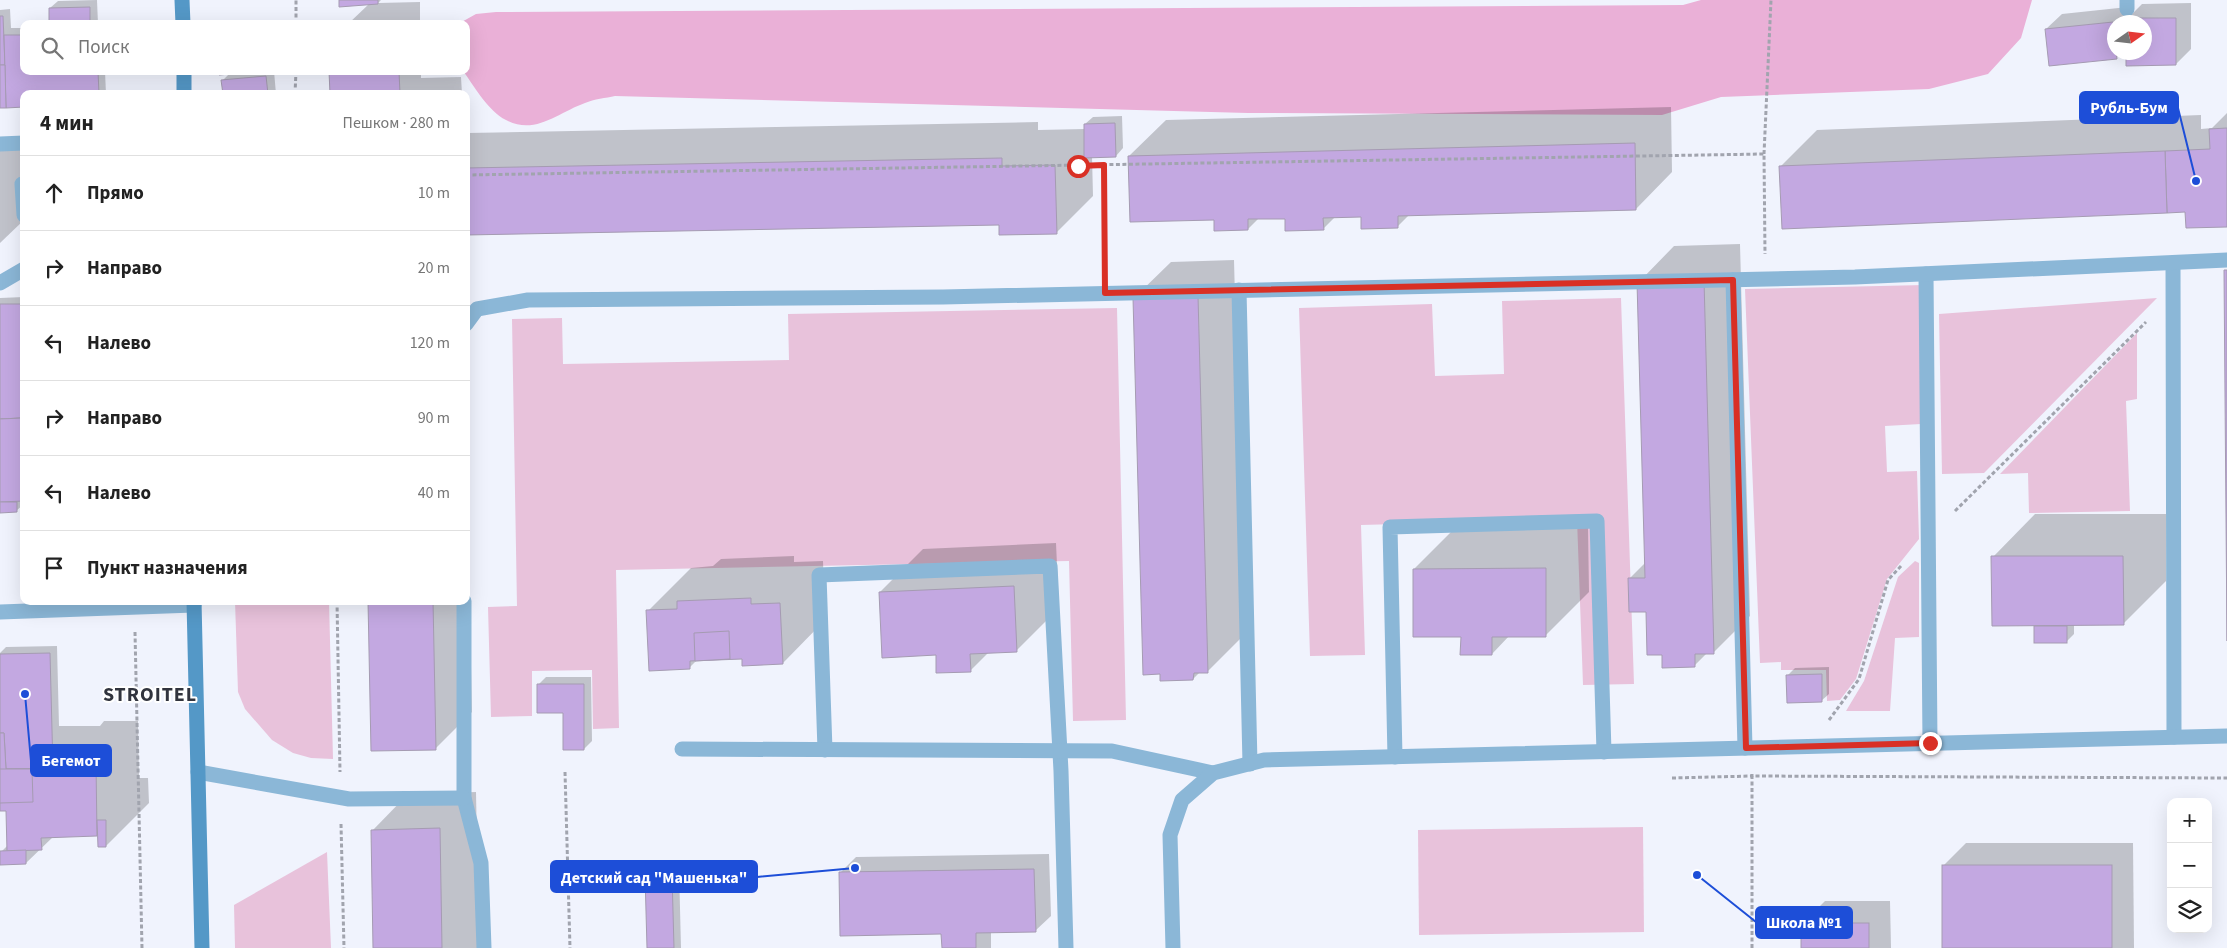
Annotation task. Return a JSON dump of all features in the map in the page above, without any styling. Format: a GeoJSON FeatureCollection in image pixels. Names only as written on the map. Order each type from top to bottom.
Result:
{"type":"FeatureCollection","features":[{"type":"Feature","properties":{"kind":"street"},"geometry":{"type":"LineString","coordinates":[[182,0],[183,20]]}},
{"type":"Feature","properties":{"kind":"street"},"geometry":{"type":"LineString","coordinates":[[184,75],[184,90]]}},
{"type":"Feature","properties":{"kind":"street"},"geometry":{"type":"LineString","coordinates":[[0,144],[20,143]]}},
{"type":"Feature","properties":{"kind":"street"},"geometry":{"type":"LineString","coordinates":[[470,319],[477,309],[528,300],[943,297],[1733,280],[1926,274],[2227,260]]}},
{"type":"Feature","properties":{"kind":"street"},"geometry":{"type":"LineString","coordinates":[[2173,263],[2174,737]]}},
{"type":"Feature","properties":{"kind":"street"},"geometry":{"type":"LineString","coordinates":[[0,283],[20,271]]}},
{"type":"Feature","properties":{"kind":"street"},"geometry":{"type":"LineString","coordinates":[[1926,274],[1930,743]]}},
{"type":"Feature","properties":{"kind":"street"},"geometry":{"type":"LineString","coordinates":[[1733,280],[1749,748]]}},
{"type":"Feature","properties":{"kind":"street"},"geometry":{"type":"LineString","coordinates":[[1239,290],[1250,764]]}},
{"type":"Feature","properties":{"kind":"street"},"geometry":{"type":"LineString","coordinates":[[1395,757],[1390,527],[1597,521],[1604,752]]}},
{"type":"Feature","properties":{"kind":"street"},"geometry":{"type":"LineString","coordinates":[[825,750],[819,575],[1050,566],[1060,751],[1066,948]]}},
{"type":"Feature","properties":{"kind":"street"},"geometry":{"type":"LineString","coordinates":[[0,612],[154,605]]}},
{"type":"Feature","properties":{"kind":"street"},"geometry":{"type":"LineString","coordinates":[[194,605],[202,948]]}},
{"type":"Feature","properties":{"kind":"street"},"geometry":{"type":"LineString","coordinates":[[464,605],[464,798],[481,863],[484,948]]}},
{"type":"Feature","properties":{"kind":"street"},"geometry":{"type":"LineString","coordinates":[[682,749],[1112,751],[1212,773],[1264,760],[2227,736]]}},
{"type":"Feature","properties":{"kind":"street"},"geometry":{"type":"LineString","coordinates":[[198,772],[349,800],[464,798]]}},
{"type":"Feature","properties":{"kind":"street"},"geometry":{"type":"LineString","coordinates":[[1173,948],[1170,834],[1182,800],[1212,773]]}},
{"type":"Feature","properties":{"kind":"path"},"geometry":{"type":"LineString","coordinates":[[296,0],[296,20]]}},
{"type":"Feature","properties":{"kind":"path"},"geometry":{"type":"LineString","coordinates":[[1766,278],[1764,154],[1771,0]]}},
{"type":"Feature","properties":{"kind":"path"},"geometry":{"type":"LineString","coordinates":[[295,90],[296,75]]}},
{"type":"Feature","properties":{"kind":"path"},"geometry":{"type":"LineString","coordinates":[[470,175],[1764,154]]}},
{"type":"Feature","properties":{"kind":"path"},"geometry":{"type":"LineString","coordinates":[[1104,165],[1105,293]]}},
{"type":"Feature","properties":{"kind":"path"},"geometry":{"type":"LineString","coordinates":[[1811,746],[1859,679],[1888,580],[1929,534],[2172,297]]}},
{"type":"Feature","properties":{"kind":"path"},"geometry":{"type":"LineString","coordinates":[[134,606],[142,948]]}},
{"type":"Feature","properties":{"kind":"path"},"geometry":{"type":"LineString","coordinates":[[1749,748],[1752,776],[1752,948]]}},
{"type":"Feature","properties":{"kind":"path"},"geometry":{"type":"LineString","coordinates":[[565,772],[570,948]]}},
{"type":"Feature","properties":{"kind":"path"},"geometry":{"type":"LineString","coordinates":[[1662,778],[1752,776],[2227,778]]}},
{"type":"Feature","properties":{"kind":"shaded area"},"geometry":{"type":"Polygon","coordinates":[[[1701,0],[2032,0],[2021,38],[1988,74],[1929,89],[1721,97],[1662,115],[1248,113],[615,96],[575,107],[547,121],[527,125],[517,124],[499,116],[482,98],[466,75],[470,75],[470,20],[465,20],[476,14],[496,12],[1683,5],[1701,0]]]}},
{"type":"Feature","properties":{"kind":"shaded area"},"geometry":{"type":"Polygon","coordinates":[[[1925,285],[1921,424],[1885,426],[1887,472],[1917,471],[1919,539],[1887,579],[1856,679],[1840,700],[1827,701],[1826,670],[1781,670],[1781,662],[1760,663],[1745,289],[1925,285]]]}},
{"type":"Feature","properties":{"kind":"shaded area"},"geometry":{"type":"Polygon","coordinates":[[[1621,298],[1634,684],[1583,685],[1577,519],[1361,525],[1365,655],[1310,656],[1299,308],[1432,304],[1435,376],[1504,374],[1502,301],[1621,298]]]}},
{"type":"Feature","properties":{"kind":"shaded area"},"geometry":{"type":"Polygon","coordinates":[[[2157,298],[1984,473],[1942,474],[1939,314],[2157,298]]]}},
{"type":"Feature","properties":{"kind":"shaded area"},"geometry":{"type":"Polygon","coordinates":[[[1117,308],[1126,720],[1073,721],[1069,561],[616,570],[619,728],[593,729],[592,670],[532,671],[532,716],[491,717],[488,607],[517,606],[512,319],[562,318],[563,364],[789,360],[788,314],[1117,308]]]}},
{"type":"Feature","properties":{"kind":"shaded area"},"geometry":{"type":"Polygon","coordinates":[[[2137,333],[2137,399],[2126,401],[2130,511],[2029,513],[2028,473],[2000,474],[2137,333]]]}},
{"type":"Feature","properties":{"kind":"shaded area"},"geometry":{"type":"Polygon","coordinates":[[[1915,561],[1919,563],[1919,637],[1895,638],[1890,711],[1846,711],[1864,681],[1898,577],[1915,561]]]}},
{"type":"Feature","properties":{"kind":"shaded area"},"geometry":{"type":"Polygon","coordinates":[[[235,605],[329,605],[333,759],[311,758],[293,753],[272,740],[245,709],[238,692],[235,605]]]}},
{"type":"Feature","properties":{"kind":"shaded area"},"geometry":{"type":"Polygon","coordinates":[[[1643,827],[1644,932],[1419,935],[1418,830],[1643,827]]]}},
{"type":"Feature","properties":{"kind":"shaded area"},"geometry":{"type":"Polygon","coordinates":[[[327,852],[331,948],[235,948],[234,905],[327,852]]]}},
{"type":"Feature","properties":{"kind":"building"},"geometry":{"type":"Polygon","coordinates":[[[339,0],[378,0],[378,4],[339,7],[339,0]]]}},
{"type":"Feature","properties":{"kind":"building"},"geometry":{"type":"Polygon","coordinates":[[[90,7],[90,20],[49,20],[49,8],[90,7]]]}},
{"type":"Feature","properties":{"kind":"building"},"geometry":{"type":"Polygon","coordinates":[[[0,16],[3,16],[5,65],[0,65],[0,16]]]}},
{"type":"Feature","properties":{"kind":"building"},"geometry":{"type":"Polygon","coordinates":[[[2152,18],[2176,18],[2176,65],[2126,66],[2126,60],[2152,60],[2152,18]]]}},
{"type":"Feature","properties":{"kind":"building"},"geometry":{"type":"Polygon","coordinates":[[[2107,23],[2107,60],[2049,66],[2045,29],[2107,23]]]}},
{"type":"Feature","properties":{"kind":"building"},"geometry":{"type":"Polygon","coordinates":[[[4,35],[20,35],[20,75],[98,75],[99,90],[20,90],[20,107],[6,108],[4,35]]]}},
{"type":"Feature","properties":{"kind":"building"},"geometry":{"type":"Polygon","coordinates":[[[0,65],[5,65],[6,108],[0,108],[0,65]]]}},
{"type":"Feature","properties":{"kind":"building"},"geometry":{"type":"Polygon","coordinates":[[[329,75],[399,75],[400,90],[330,90],[329,75]]]}},
{"type":"Feature","properties":{"kind":"building"},"geometry":{"type":"Polygon","coordinates":[[[266,76],[268,90],[222,90],[221,80],[266,76]]]}},
{"type":"Feature","properties":{"kind":"building"},"geometry":{"type":"Polygon","coordinates":[[[1115,123],[1116,157],[1084,158],[1084,124],[1115,123]]]}},
{"type":"Feature","properties":{"kind":"building"},"geometry":{"type":"Polygon","coordinates":[[[2227,128],[2227,227],[2186,228],[2185,212],[2167,213],[2165,151],[2210,149],[2209,129],[2227,128]]]}},
{"type":"Feature","properties":{"kind":"building"},"geometry":{"type":"Polygon","coordinates":[[[1635,143],[1636,210],[1398,216],[1398,228],[1361,229],[1361,217],[1323,218],[1324,230],[1285,231],[1285,219],[1248,219],[1248,230],[1214,231],[1214,220],[1130,222],[1128,156],[1635,143]]]}},
{"type":"Feature","properties":{"kind":"building"},"geometry":{"type":"Polygon","coordinates":[[[2165,151],[2167,213],[1782,229],[1779,166],[2165,151]]]}},
{"type":"Feature","properties":{"kind":"building"},"geometry":{"type":"Polygon","coordinates":[[[1002,158],[1002,166],[1055,165],[1057,234],[999,235],[999,225],[470,235],[470,168],[1002,158]]]}},
{"type":"Feature","properties":{"kind":"building"},"geometry":{"type":"Polygon","coordinates":[[[2224,270],[2227,270],[2227,641],[2224,270]]]}},
{"type":"Feature","properties":{"kind":"building"},"geometry":{"type":"Polygon","coordinates":[[[1704,280],[1714,654],[1695,654],[1695,667],[1662,668],[1662,655],[1647,655],[1646,612],[1629,612],[1628,578],[1645,578],[1637,282],[1704,280]]]}},
{"type":"Feature","properties":{"kind":"building"},"geometry":{"type":"Polygon","coordinates":[[[1198,296],[1208,673],[1194,673],[1193,680],[1160,681],[1160,674],[1143,675],[1133,298],[1198,296]]]}},
{"type":"Feature","properties":{"kind":"building"},"geometry":{"type":"Polygon","coordinates":[[[0,304],[20,304],[20,418],[0,419],[0,304]]]}},
{"type":"Feature","properties":{"kind":"building"},"geometry":{"type":"Polygon","coordinates":[[[20,418],[20,452],[0,452],[0,419],[20,418]]]}},
{"type":"Feature","properties":{"kind":"building"},"geometry":{"type":"Polygon","coordinates":[[[20,418],[20,501],[0,502],[0,419],[20,418]]]}},
{"type":"Feature","properties":{"kind":"building"},"geometry":{"type":"Polygon","coordinates":[[[0,502],[17,502],[17,512],[0,513],[0,502]]]}},
{"type":"Feature","properties":{"kind":"building"},"geometry":{"type":"Polygon","coordinates":[[[1991,556],[2123,556],[2124,625],[1992,626],[1991,556]]]}},
{"type":"Feature","properties":{"kind":"building"},"geometry":{"type":"Polygon","coordinates":[[[1546,568],[1546,637],[1492,637],[1492,655],[1460,655],[1461,637],[1413,637],[1413,569],[1546,568]]]}},
{"type":"Feature","properties":{"kind":"building"},"geometry":{"type":"Polygon","coordinates":[[[1014,586],[1017,652],[970,654],[971,672],[936,673],[936,655],[882,658],[879,592],[1014,586]]]}},
{"type":"Feature","properties":{"kind":"building"},"geometry":{"type":"Polygon","coordinates":[[[751,598],[751,604],[780,603],[783,664],[742,666],[742,659],[690,661],[690,669],[649,671],[646,610],[677,609],[677,601],[751,598]]]}},
{"type":"Feature","properties":{"kind":"building"},"geometry":{"type":"Polygon","coordinates":[[[368,605],[433,605],[436,750],[371,751],[368,605]]]}},
{"type":"Feature","properties":{"kind":"building"},"geometry":{"type":"Polygon","coordinates":[[[2034,626],[2067,626],[2067,643],[2034,643],[2034,626]]]}},
{"type":"Feature","properties":{"kind":"building"},"geometry":{"type":"Polygon","coordinates":[[[729,631],[730,659],[695,661],[694,633],[729,631]]]}},
{"type":"Feature","properties":{"kind":"building"},"geometry":{"type":"Polygon","coordinates":[[[50,653],[53,768],[6,769],[4,733],[0,733],[0,654],[50,653]]]}},
{"type":"Feature","properties":{"kind":"building"},"geometry":{"type":"Polygon","coordinates":[[[1822,674],[1822,702],[1787,703],[1786,675],[1822,674]]]}},
{"type":"Feature","properties":{"kind":"building"},"geometry":{"type":"Polygon","coordinates":[[[537,684],[584,684],[584,750],[563,750],[563,713],[537,713],[537,684]]]}},
{"type":"Feature","properties":{"kind":"building"},"geometry":{"type":"Polygon","coordinates":[[[0,733],[4,733],[6,769],[60,768],[60,764],[96,763],[97,836],[41,838],[42,850],[7,851],[6,811],[0,811],[0,733]]]}},
{"type":"Feature","properties":{"kind":"building"},"geometry":{"type":"Polygon","coordinates":[[[0,769],[32,769],[33,802],[0,803],[0,769]]]}},
{"type":"Feature","properties":{"kind":"building"},"geometry":{"type":"Polygon","coordinates":[[[97,820],[106,820],[106,847],[98,847],[97,820]]]}},
{"type":"Feature","properties":{"kind":"building"},"geometry":{"type":"Polygon","coordinates":[[[440,828],[442,948],[373,948],[371,830],[440,828]]]}},
{"type":"Feature","properties":{"kind":"building"},"geometry":{"type":"Polygon","coordinates":[[[26,850],[26,864],[0,865],[0,851],[26,850]]]}},
{"type":"Feature","properties":{"kind":"building"},"geometry":{"type":"Polygon","coordinates":[[[1942,865],[2112,865],[2112,948],[1942,948],[1942,865]]]}},
{"type":"Feature","properties":{"kind":"building"},"geometry":{"type":"Polygon","coordinates":[[[1034,869],[1036,932],[976,933],[976,948],[942,948],[941,934],[840,936],[839,872],[1034,869]]]}},
{"type":"Feature","properties":{"kind":"building"},"geometry":{"type":"Polygon","coordinates":[[[645,875],[672,875],[674,948],[647,948],[645,875]]]}},
{"type":"Feature","properties":{"kind":"building"},"geometry":{"type":"Polygon","coordinates":[[[1801,923],[1869,923],[1869,948],[1801,948],[1801,923]]]}},
{"type":"Feature","properties":{"kind":"place","name":"Рубль-Бум"},"geometry":{"type":"Point","coordinates":[2196,181]}},
{"type":"Feature","properties":{"kind":"place","name":"Бегемот"},"geometry":{"type":"Point","coordinates":[25,694]}},
{"type":"Feature","properties":{"kind":"place","name":"Детский сад \"Машенька\""},"geometry":{"type":"Point","coordinates":[855,868]}},
{"type":"Feature","properties":{"kind":"place","name":"Школа №1"},"geometry":{"type":"Point","coordinates":[1697,875]}},
{"type":"Feature","properties":{"kind":"district","name":"STROITEL"},"geometry":{"type":"Point","coordinates":[150,695]}},
{"type":"Feature","properties":{"kind":"route"},"geometry":{"type":"LineString","coordinates":[[1078,166],[1104,165],[1105,293],[1733,280],[1746,748],[1930,743]]}}]}
